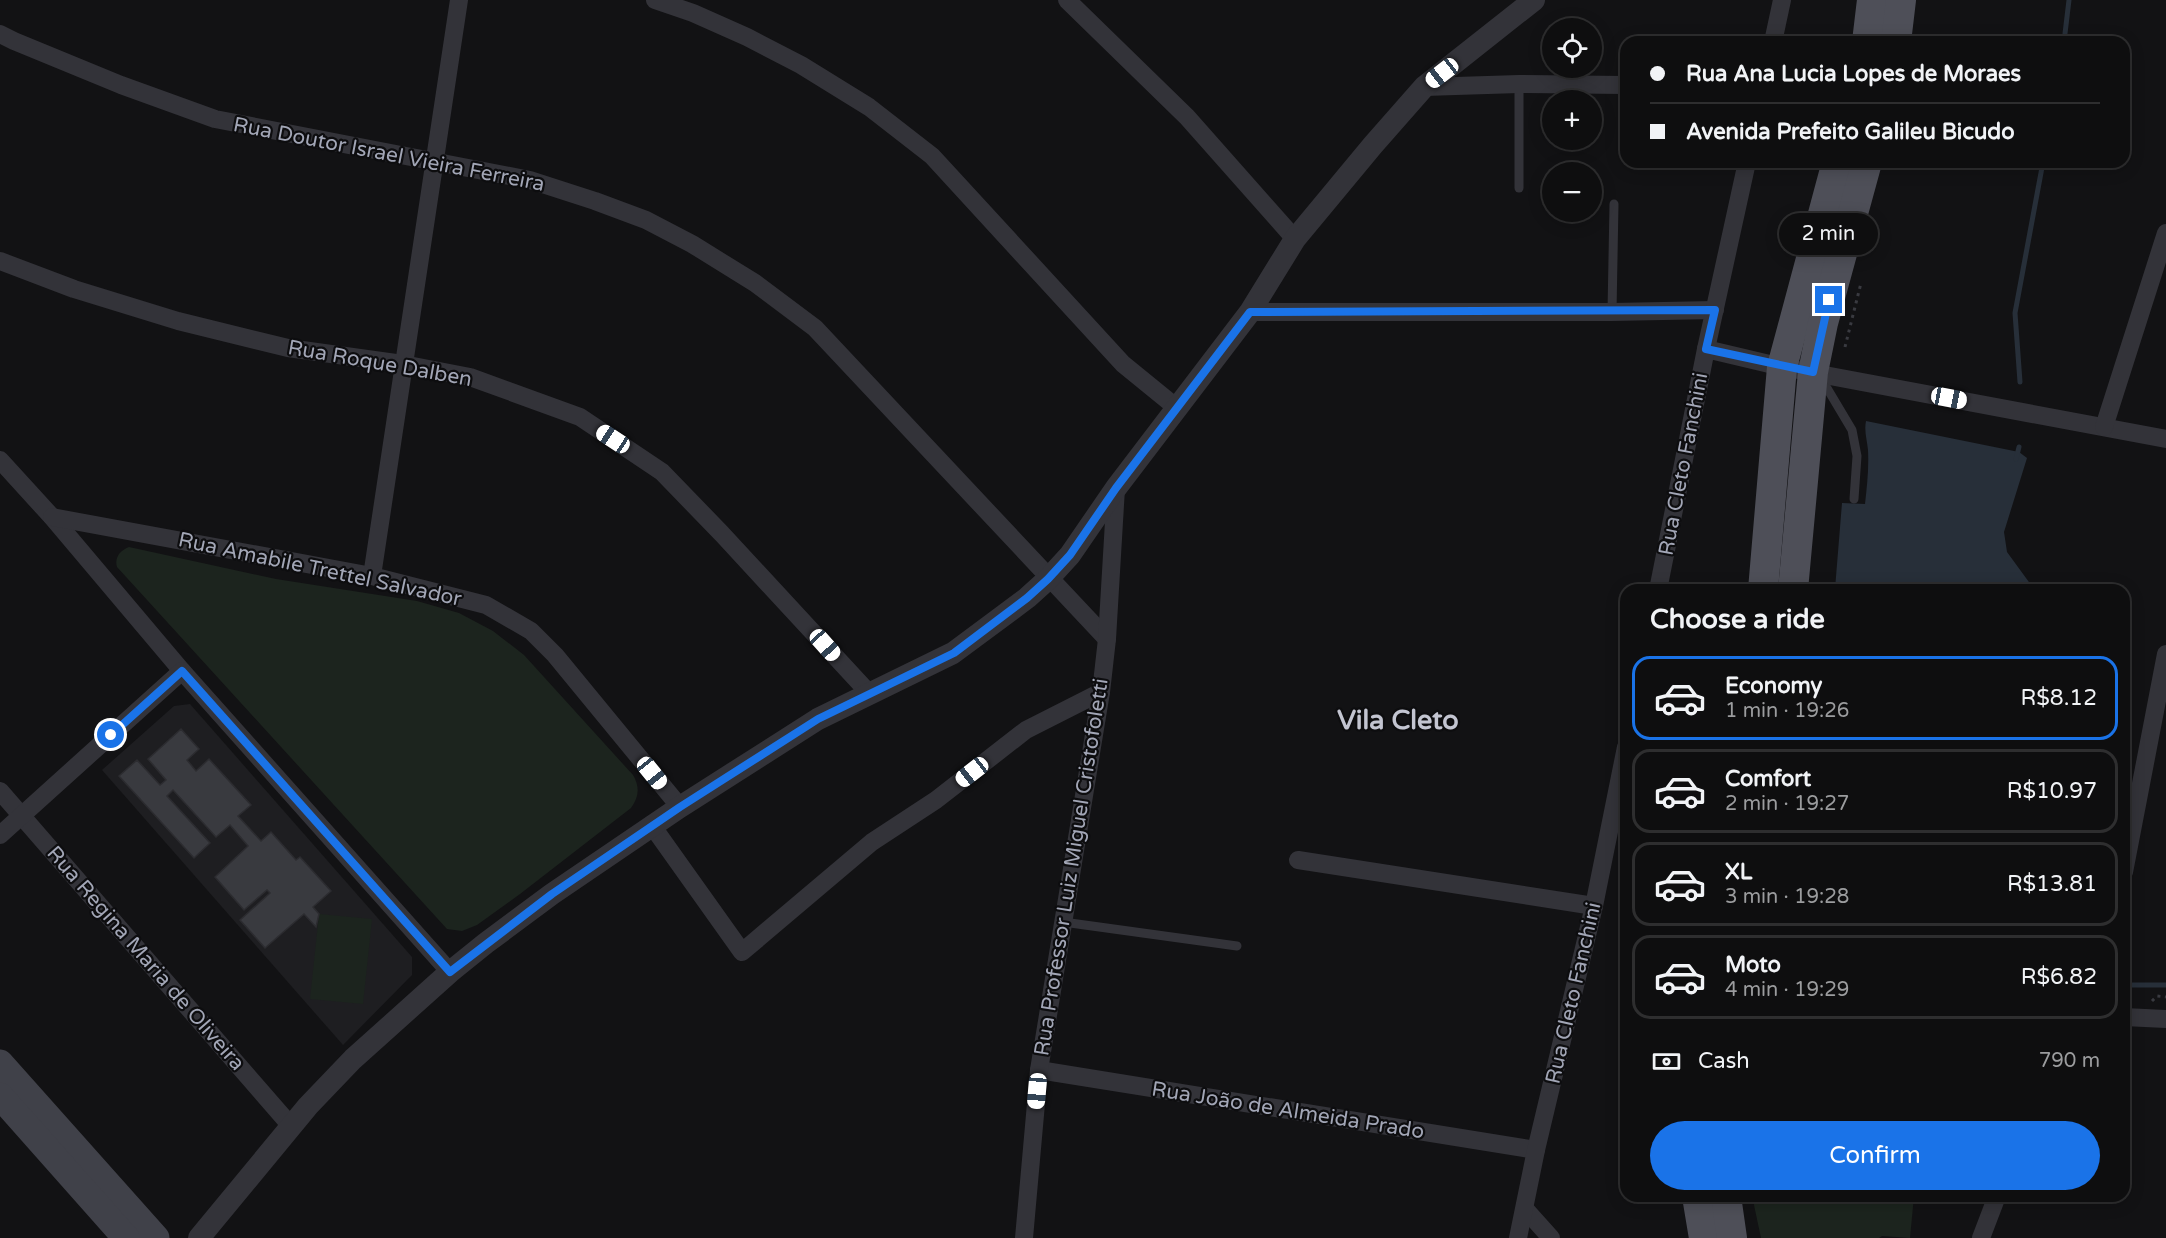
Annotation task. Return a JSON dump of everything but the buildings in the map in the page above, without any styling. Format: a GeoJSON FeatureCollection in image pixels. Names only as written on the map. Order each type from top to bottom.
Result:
{"type":"FeatureCollection","features":[{"type":"Feature","properties":{"kind":"main road"},"geometry":{"type":"LineString","coordinates":[[1868,36],[1872,0]]}},
{"type":"Feature","properties":{"kind":"main road"},"geometry":{"type":"LineString","coordinates":[[1897,36],[1901,0]]}},
{"type":"Feature","properties":{"kind":"main road"},"geometry":{"type":"LineString","coordinates":[[1764,584],[1782,367],[1835,168]]}},
{"type":"Feature","properties":{"kind":"main road"},"geometry":{"type":"LineString","coordinates":[[1794,584],[1823,323],[1865,168]]}},
{"type":"Feature","properties":{"kind":"main road"},"geometry":{"type":"LineString","coordinates":[[0,1063],[156,1238]]}},
{"type":"Feature","properties":{"kind":"main road"},"geometry":{"type":"LineString","coordinates":[[0,1096],[126,1238]]}},
{"type":"Feature","properties":{"kind":"main road"},"geometry":{"type":"LineString","coordinates":[[1698,1202],[1704,1238]]}},
{"type":"Feature","properties":{"kind":"main road"},"geometry":{"type":"LineString","coordinates":[[1727,1202],[1732,1238]]}},
{"type":"Feature","properties":{"kind":"street"},"geometry":{"type":"LineString","coordinates":[[372,576],[459,0]]}},
{"type":"Feature","properties":{"kind":"street"},"geometry":{"type":"LineString","coordinates":[[655,0],[693,13],[747,37],[801,65],[869,107],[933,156],[1123,364],[1177,408]]}},
{"type":"Feature","properties":{"kind":"street"},"geometry":{"type":"LineString","coordinates":[[1067,0],[1187,117],[1296,239]]}},
{"type":"Feature","properties":{"kind":"street"},"geometry":{"type":"LineString","coordinates":[[199,1238],[291,1126],[353,1059],[450,972],[552,894],[680,807],[818,719],[954,653],[1027,598],[1048,579],[1070,555],[1116,488],[1250,312],[1296,239],[1424,87],[1534,0]]}},
{"type":"Feature","properties":{"kind":"street"},"geometry":{"type":"LineString","coordinates":[[1774,36],[1782,0]]}},
{"type":"Feature","properties":{"kind":"street","name":"Rua Doutor Israel Vieira Ferreira"},"geometry":{"type":"LineString","coordinates":[[0,34],[121,85],[215,119],[530,180],[646,220],[692,244],[755,283],[815,328],[1048,579]]}},
{"type":"Feature","properties":{"kind":"street"},"geometry":{"type":"LineString","coordinates":[[1424,87],[1519,84],[1620,85]]}},
{"type":"Feature","properties":{"kind":"street","name":"Rua Cleto Fanchini"},"geometry":{"type":"LineString","coordinates":[[1659,584],[1706,349],[1746,168]]}},
{"type":"Feature","properties":{"kind":"street"},"geometry":{"type":"LineString","coordinates":[[2104,427],[2166,233]]}},
{"type":"Feature","properties":{"kind":"street","name":"Rua Roque Dalben"},"geometry":{"type":"LineString","coordinates":[[0,261],[74,289],[189,324],[288,348],[403,364],[470,377],[580,417],[662,472],[869,693]]}},
{"type":"Feature","properties":{"kind":"street"},"geometry":{"type":"LineString","coordinates":[[1250,312],[1715,310]]}},
{"type":"Feature","properties":{"kind":"street"},"geometry":{"type":"LineString","coordinates":[[1706,349],[1782,367],[2166,438]]}},
{"type":"Feature","properties":{"kind":"street"},"geometry":{"type":"LineString","coordinates":[[0,460],[52,517],[182,671],[450,972]]}},
{"type":"Feature","properties":{"kind":"street","name":"Rua Professor Luiz Miguel Cristofoletti"},"geometry":{"type":"LineString","coordinates":[[1024,1238],[1039,1070],[1101,692],[1107,639],[1116,488]]}},
{"type":"Feature","properties":{"kind":"street","name":"Rua Amabile Trettel Salvador"},"geometry":{"type":"LineString","coordinates":[[52,517],[372,576],[486,605],[531,631],[555,655],[680,807]]}},
{"type":"Feature","properties":{"kind":"street"},"geometry":{"type":"LineString","coordinates":[[1048,579],[1107,639]]}},
{"type":"Feature","properties":{"kind":"street"},"geometry":{"type":"LineString","coordinates":[[2130,841],[2166,654]]}},
{"type":"Feature","properties":{"kind":"street"},"geometry":{"type":"LineString","coordinates":[[0,835],[182,671]]}},
{"type":"Feature","properties":{"kind":"street"},"geometry":{"type":"LineString","coordinates":[[653,826],[742,952],[872,842],[936,800],[1026,730],[1101,692]]}},
{"type":"Feature","properties":{"kind":"street","name":"Rua Cleto Fanchini"},"geometry":{"type":"LineString","coordinates":[[1518,1238],[1536,1150],[1594,906],[1620,777]]}},
{"type":"Feature","properties":{"kind":"street","name":"Rua Regina Maria de Oliveira"},"geometry":{"type":"LineString","coordinates":[[0,791],[291,1126]]}},
{"type":"Feature","properties":{"kind":"street"},"geometry":{"type":"LineString","coordinates":[[1298,860],[1594,906]]}},
{"type":"Feature","properties":{"kind":"street"},"geometry":{"type":"LineString","coordinates":[[2130,1017],[2166,1019]]}},
{"type":"Feature","properties":{"kind":"street","name":"Rua João de Almeida Prado"},"geometry":{"type":"LineString","coordinates":[[1039,1070],[1536,1150]]}},
{"type":"Feature","properties":{"kind":"street"},"geometry":{"type":"LineString","coordinates":[[1981,1238],[1996,1202]]}},
{"type":"Feature","properties":{"kind":"street"},"geometry":{"type":"LineString","coordinates":[[1525,1209],[1551,1238]]}},
{"type":"Feature","properties":{"kind":"lane"},"geometry":{"type":"LineString","coordinates":[[1519,84],[1519,188]]}},
{"type":"Feature","properties":{"kind":"lane"},"geometry":{"type":"LineString","coordinates":[[1612,312],[1614,204]]}},
{"type":"Feature","properties":{"kind":"lane"},"geometry":{"type":"LineString","coordinates":[[1816,373],[1852,430],[1857,456],[1854,499]]}},
{"type":"Feature","properties":{"kind":"lane"},"geometry":{"type":"LineString","coordinates":[[1063,922],[1237,946]]}},
{"type":"Feature","properties":{"kind":"shaded area"},"geometry":{"type":"Polygon","coordinates":[[[1866,421],[2019,452],[2027,458],[2004,532],[2007,552],[2030,584],[1835,584],[1842,503],[1865,504],[1868,450],[1866,421]]]}},
{"type":"Feature","properties":{"kind":"shaded area"},"geometry":{"type":"Polygon","coordinates":[[[129,547],[276,579],[417,601],[459,613],[493,631],[524,655],[633,775],[638,788],[634,804],[477,925],[462,931],[447,929],[117,567],[116,560],[119,554],[129,547]]]}},
{"type":"Feature","properties":{"kind":"shaded area"},"geometry":{"type":"Polygon","coordinates":[[[190,704],[412,957],[412,975],[343,1045],[102,770],[174,706],[190,704]]]}},
{"type":"Feature","properties":{"kind":"shaded area"},"geometry":{"type":"Polygon","coordinates":[[[319,914],[372,919],[363,1004],[310,999],[319,914]]]}},
{"type":"Feature","properties":{"kind":"shaded area"},"geometry":{"type":"Polygon","coordinates":[[[1754,1202],[1913,1202],[1910,1238],[1882,1236],[1879,1238],[1761,1238],[1754,1202]]]}},
{"type":"Feature","properties":{"kind":"waterway"},"geometry":{"type":"LineString","coordinates":[[2065,36],[2069,0]]}},
{"type":"Feature","properties":{"kind":"waterway"},"geometry":{"type":"LineString","coordinates":[[2020,382],[2015,313],[2042,168]]}},
{"type":"Feature","properties":{"kind":"waterway"},"geometry":{"type":"LineString","coordinates":[[2016,459],[2019,447]]}},
{"type":"Feature","properties":{"kind":"waterway"},"geometry":{"type":"LineString","coordinates":[[2130,985],[2166,985]]}},
{"type":"Feature","properties":{"kind":"district","name":"Vila Cleto"},"geometry":{"type":"Point","coordinates":[1398,720]}},
{"type":"Feature","properties":{"kind":"route"},"geometry":{"type":"LineString","coordinates":[[111,735],[182,671],[450,972],[552,894],[680,807],[818,719],[954,653],[1027,598],[1070,555],[1116,488],[1250,312],[1715,310],[1706,349],[1813,372],[1829,300]]}}]}
